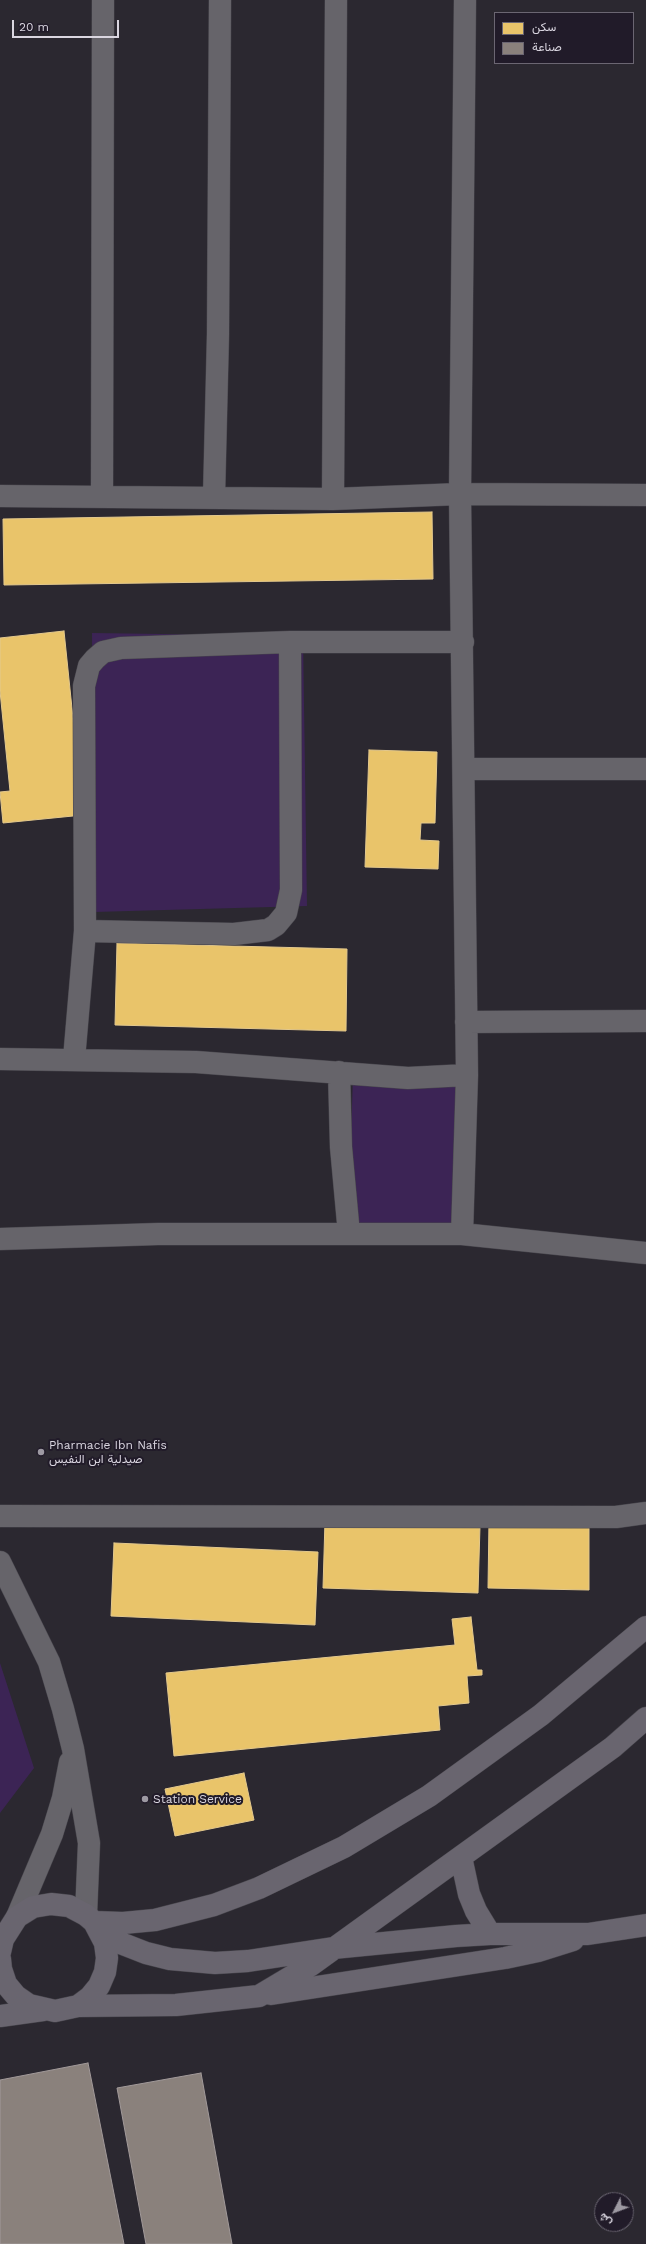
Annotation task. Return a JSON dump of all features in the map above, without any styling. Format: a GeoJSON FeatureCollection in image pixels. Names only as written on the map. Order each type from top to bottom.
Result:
{"type":"FeatureCollection","features":[{"type":"Feature","properties":{"kind":"street"},"geometry":{"type":"LineString","coordinates":[[102,496],[103,0]]}},
{"type":"Feature","properties":{"kind":"street"},"geometry":{"type":"LineString","coordinates":[[214,497],[218,334],[220,0]]}},
{"type":"Feature","properties":{"kind":"street"},"geometry":{"type":"LineString","coordinates":[[333,499],[336,0]]}},
{"type":"Feature","properties":{"kind":"street"},"geometry":{"type":"LineString","coordinates":[[462,1234],[467,1075],[463,642],[460,494],[465,0]]}},
{"type":"Feature","properties":{"kind":"street"},"geometry":{"type":"LineString","coordinates":[[0,496],[333,499],[460,494],[646,495]]}},
{"type":"Feature","properties":{"kind":"street"},"geometry":{"type":"LineString","coordinates":[[74,1059],[85,931],[84,686],[89,666],[103,652],[121,648],[290,642],[463,642]]}},
{"type":"Feature","properties":{"kind":"street"},"geometry":{"type":"LineString","coordinates":[[85,931],[234,934],[268,930],[276,925],[286,913],[291,890],[290,642]]}},
{"type":"Feature","properties":{"kind":"street"},"geometry":{"type":"LineString","coordinates":[[464,769],[646,769]]}},
{"type":"Feature","properties":{"kind":"street"},"geometry":{"type":"LineString","coordinates":[[466,1022],[646,1022]]}},
{"type":"Feature","properties":{"kind":"street"},"geometry":{"type":"LineString","coordinates":[[0,1059],[196,1062],[408,1078],[467,1075]]}},
{"type":"Feature","properties":{"kind":"street"},"geometry":{"type":"LineString","coordinates":[[339,1072],[341,1147],[349,1234]]}},
{"type":"Feature","properties":{"kind":"street"},"geometry":{"type":"LineString","coordinates":[[0,1239],[158,1234],[462,1234],[646,1253]]}},
{"type":"Feature","properties":{"kind":"street"},"geometry":{"type":"LineString","coordinates":[[0,1516],[616,1517],[646,1513]]}},
{"type":"Feature","properties":{"kind":"street"},"geometry":{"type":"LineString","coordinates":[[0,1562],[49,1662],[73,1749],[88,1843],[93,1922],[105,1943],[107,1958],[105,1972],[99,1986],[90,1997],[78,2006]]}},
{"type":"Feature","properties":{"kind":"street"},"geometry":{"type":"LineString","coordinates":[[93,1922],[123,1923],[155,1920],[214,1905],[259,1888],[344,1847],[429,1796],[529,1724],[646,1627]]}},
{"type":"Feature","properties":{"kind":"street"},"geometry":{"type":"LineString","coordinates":[[258,1996],[286,1982],[461,1857],[613,1747],[646,1718]]}},
{"type":"Feature","properties":{"kind":"street"},"geometry":{"type":"LineString","coordinates":[[43,2010],[28,2005],[16,1996],[6,1984],[1,1969],[1,1948],[17,1917],[52,1834],[63,1798],[73,1749]]}},
{"type":"Feature","properties":{"kind":"street"},"geometry":{"type":"LineString","coordinates":[[461,1857],[469,1894],[476,1911],[490,1934]]}},
{"type":"Feature","properties":{"kind":"street"},"geometry":{"type":"LineString","coordinates":[[17,1917],[33,1907],[51,1904],[69,1906],[123,1944],[146,1953],[170,1959],[215,1964],[248,1961],[333,1948],[490,1934],[588,1934],[646,1925]]}},
{"type":"Feature","properties":{"kind":"street"},"geometry":{"type":"LineString","coordinates":[[0,2016],[43,2010],[55,2011],[78,2006],[176,2005],[258,1996],[504,1958],[538,1951],[588,1934]]}},
{"type":"Feature","properties":{"kind":"shaded area"},"geometry":{"type":"Polygon","coordinates":[[[92,633],[303,636],[307,906],[94,912],[92,633]]]}},
{"type":"Feature","properties":{"kind":"shaded area"},"geometry":{"type":"Polygon","coordinates":[[[472,1063],[471,1232],[348,1232],[353,1075],[472,1063]]]}},
{"type":"Feature","properties":{"kind":"shaded area"},"geometry":{"type":"Polygon","coordinates":[[[0,1663],[34,1768],[0,1813],[0,1663]]]}},
{"type":"Feature","properties":{"kind":"building: سكن"},"geometry":{"type":"Polygon","coordinates":[[[432,512],[433,579],[4,585],[3,519],[432,512]]]}},
{"type":"Feature","properties":{"kind":"building: سكن"},"geometry":{"type":"Polygon","coordinates":[[[64,631],[83,815],[3,823],[0,792],[10,791],[0,691],[0,638],[64,631]]]}},
{"type":"Feature","properties":{"kind":"building: سكن"},"geometry":{"type":"Polygon","coordinates":[[[369,750],[437,752],[435,823],[421,823],[420,840],[439,841],[438,869],[365,867],[369,750]]]}},
{"type":"Feature","properties":{"kind":"building: سكن"},"geometry":{"type":"Polygon","coordinates":[[[117,943],[347,949],[346,1031],[115,1025],[117,943]]]}},
{"type":"Feature","properties":{"kind":"building: سكن"},"geometry":{"type":"Polygon","coordinates":[[[325,1521],[480,1526],[478,1593],[323,1588],[325,1521]]]}},
{"type":"Feature","properties":{"kind":"building: سكن"},"geometry":{"type":"Polygon","coordinates":[[[489,1521],[589,1521],[589,1590],[488,1588],[489,1521]]]}},
{"type":"Feature","properties":{"kind":"building: سكن"},"geometry":{"type":"Polygon","coordinates":[[[114,1543],[318,1552],[315,1625],[111,1616],[114,1543]]]}},
{"type":"Feature","properties":{"kind":"building: سكن"},"geometry":{"type":"Polygon","coordinates":[[[471,1617],[477,1670],[482,1670],[482,1675],[467,1676],[469,1703],[438,1706],[440,1730],[174,1756],[166,1673],[455,1645],[452,1619],[471,1617]]]}},
{"type":"Feature","properties":{"kind":"building: سكن"},"geometry":{"type":"Polygon","coordinates":[[[244,1773],[254,1820],[175,1836],[165,1789],[244,1773]]]}},
{"type":"Feature","properties":{"kind":"building: صناعة"},"geometry":{"type":"Polygon","coordinates":[[[88,2063],[124,2244],[0,2244],[0,2080],[88,2063]]]}},
{"type":"Feature","properties":{"kind":"building: صناعة"},"geometry":{"type":"Polygon","coordinates":[[[201,2073],[232,2244],[146,2244],[117,2088],[201,2073]]]}},
{"type":"Feature","properties":{"kind":"place","name":"Pharmacie Ibn Nafis صيدلية ابن النفيس"},"geometry":{"type":"Point","coordinates":[41,1452]}},
{"type":"Feature","properties":{"kind":"place","name":"Station Service"},"geometry":{"type":"Point","coordinates":[145,1799]}}]}
